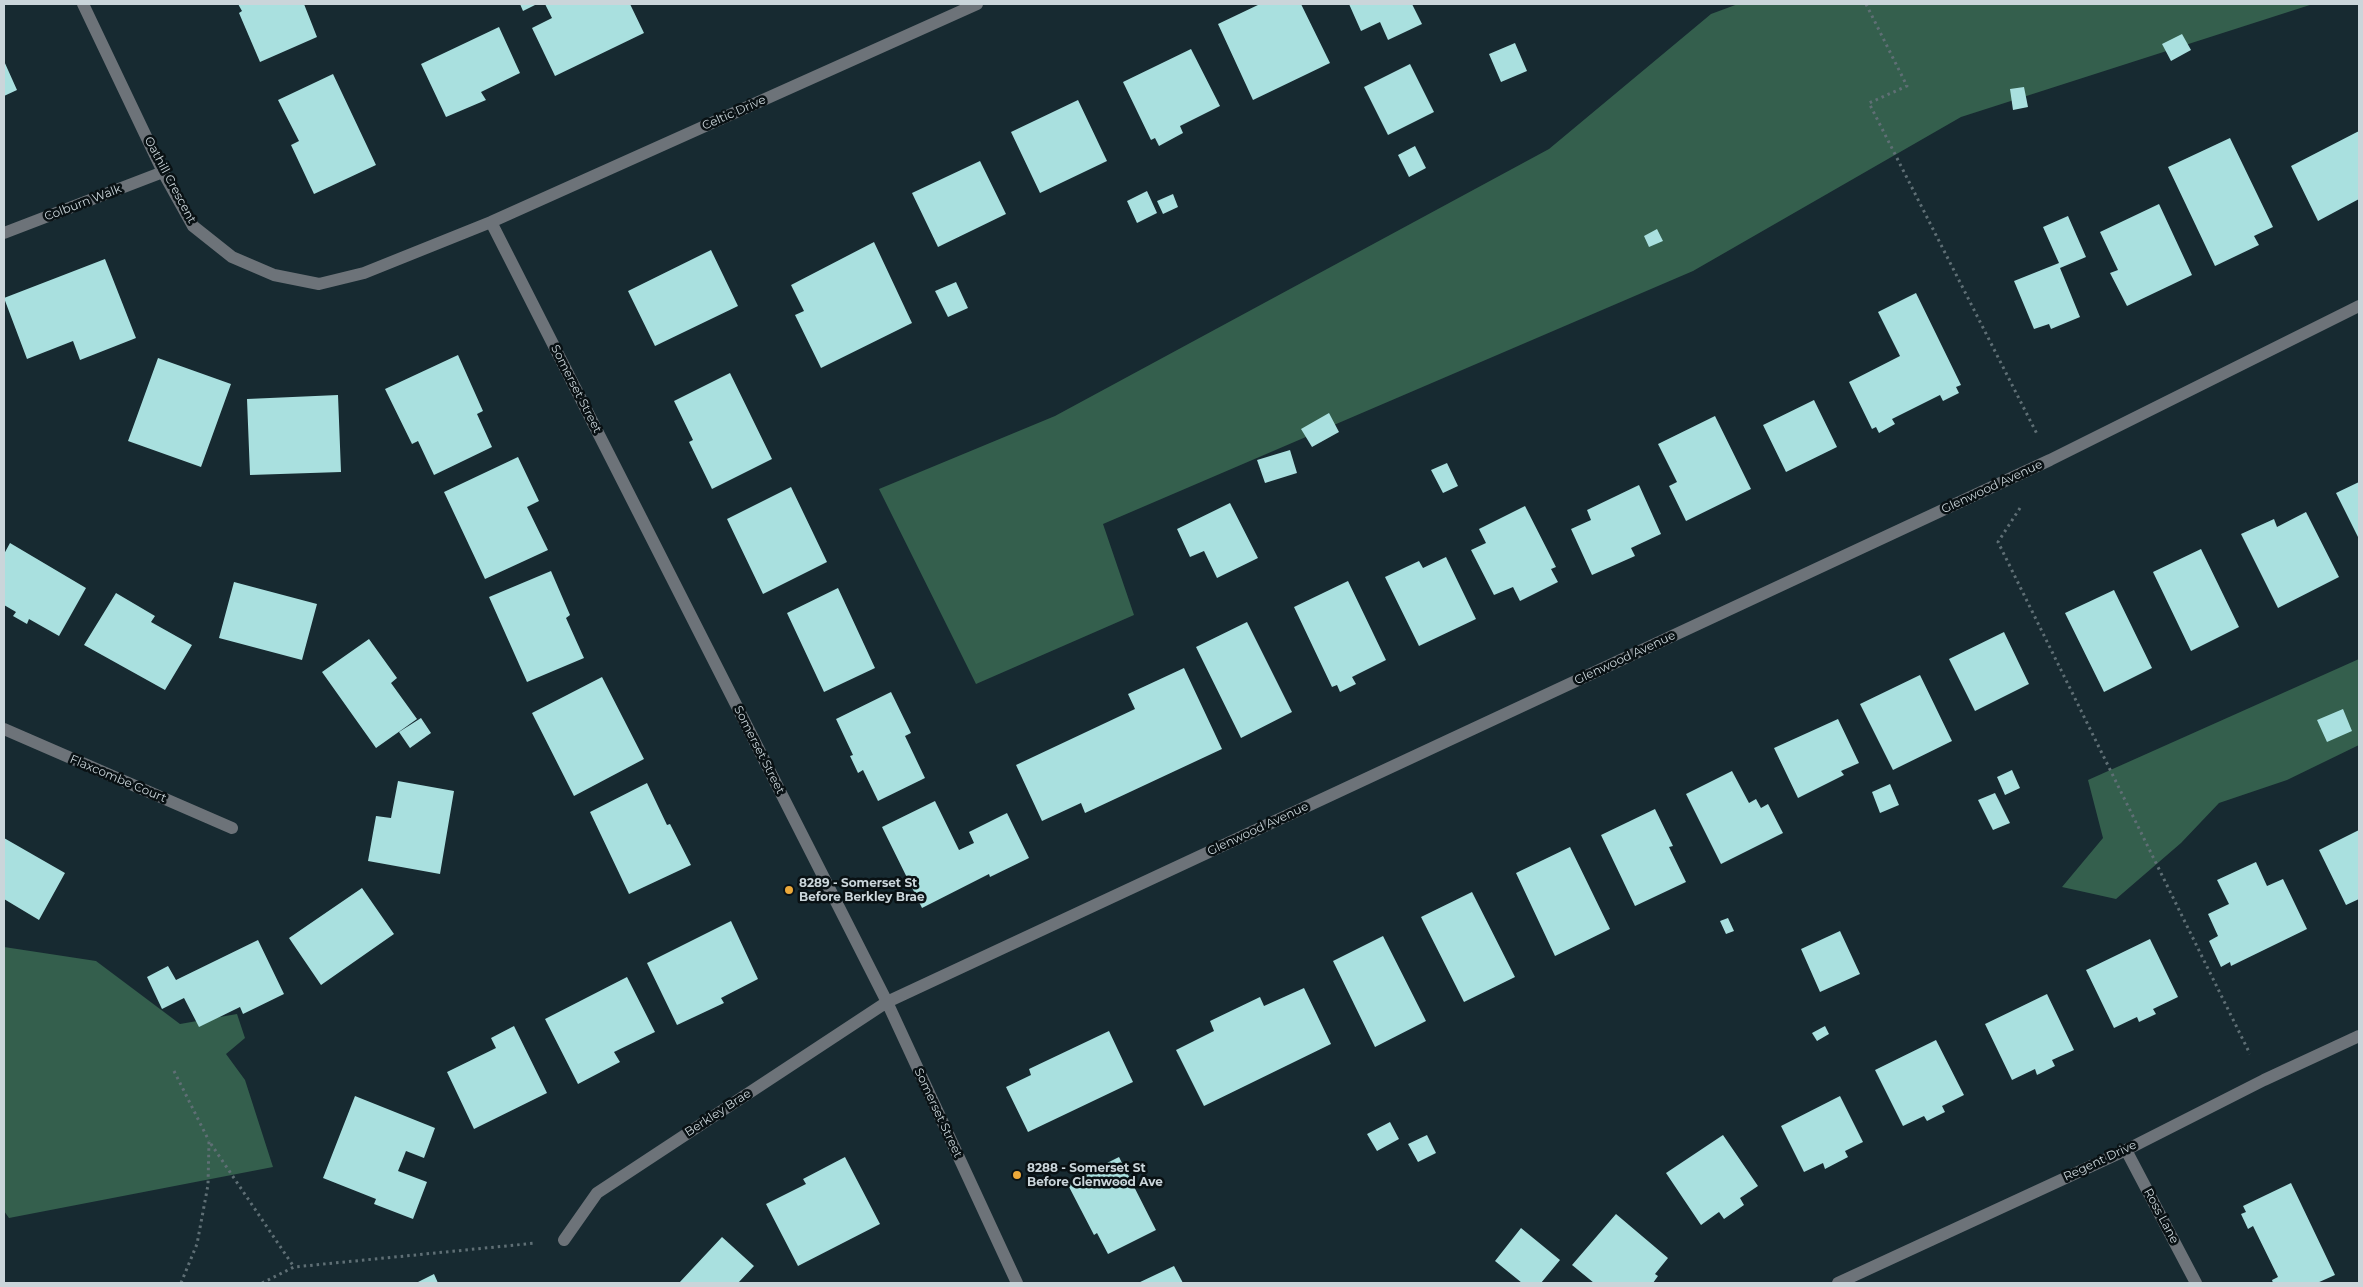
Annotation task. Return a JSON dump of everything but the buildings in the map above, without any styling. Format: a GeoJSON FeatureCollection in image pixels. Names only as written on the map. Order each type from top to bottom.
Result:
{"type":"FeatureCollection","features":[{"type":"Feature","properties":{"kind":"street","name":"Oathill Crescent"},"geometry":{"type":"LineString","coordinates":[[83,4],[163,172],[193,226],[232,257],[274,275],[319,284],[364,273],[491,222]]}},
{"type":"Feature","properties":{"kind":"street","name":"Celtic Drive"},"geometry":{"type":"LineString","coordinates":[[491,222],[977,4]]}},
{"type":"Feature","properties":{"kind":"street","name":"Colburn Walk"},"geometry":{"type":"LineString","coordinates":[[4,233],[163,172]]}},
{"type":"Feature","properties":{"kind":"street","name":"Somerset Street"},"geometry":{"type":"LineString","coordinates":[[491,222],[887,1002],[1017,1283]]}},
{"type":"Feature","properties":{"kind":"street","name":"Glenwood Avenue"},"geometry":{"type":"LineString","coordinates":[[887,1002],[2050,460],[2359,306]]}},
{"type":"Feature","properties":{"kind":"street","name":"Flaxcombe Court"},"geometry":{"type":"LineString","coordinates":[[4,729],[232,828]]}},
{"type":"Feature","properties":{"kind":"street","name":"Berkley Brae"},"geometry":{"type":"LineString","coordinates":[[564,1240],[598,1193],[887,1002]]}},
{"type":"Feature","properties":{"kind":"street","name":"Regent Drive"},"geometry":{"type":"LineString","coordinates":[[1838,1283],[2126,1150],[2264,1080],[2359,1036]]}},
{"type":"Feature","properties":{"kind":"street","name":"Ross Lane"},"geometry":{"type":"LineString","coordinates":[[2126,1150],[2196,1283]]}},
{"type":"Feature","properties":{"kind":"path"},"geometry":{"type":"LineString","coordinates":[[1866,4],[1907,86],[1869,103],[2050,460]]}},
{"type":"Feature","properties":{"kind":"path"},"geometry":{"type":"LineString","coordinates":[[2024,501],[1998,542],[2264,1080]]}},
{"type":"Feature","properties":{"kind":"path"},"geometry":{"type":"LineString","coordinates":[[174,1071],[209,1141],[294,1266]]}},
{"type":"Feature","properties":{"kind":"path"},"geometry":{"type":"LineString","coordinates":[[181,1283],[197,1244],[208,1185],[209,1141]]}},
{"type":"Feature","properties":{"kind":"path"},"geometry":{"type":"LineString","coordinates":[[262,1283],[294,1266],[564,1240]]}},
{"type":"Feature","properties":{"kind":"green space"},"geometry":{"type":"Polygon","coordinates":[[[1738,4],[2313,4],[1961,117],[1693,271],[1103,524],[1134,615],[976,684],[879,489],[1055,416],[1549,149],[1711,14],[1738,4]]]}},
{"type":"Feature","properties":{"kind":"green space"},"geometry":{"type":"Polygon","coordinates":[[[2359,659],[2359,745],[2287,780],[2219,803],[2181,843],[2116,899],[2062,887],[2103,838],[2088,780],[2359,659]]]}},
{"type":"Feature","properties":{"kind":"green space"},"geometry":{"type":"Polygon","coordinates":[[[4,947],[96,961],[180,1024],[237,1014],[245,1038],[226,1054],[245,1080],[273,1167],[9,1218],[4,1211],[4,947]]]}},
{"type":"Feature","properties":{"kind":"place","name":"8289 - Somerset St Before Berkley Brae"},"geometry":{"type":"Point","coordinates":[789,890]}},
{"type":"Feature","properties":{"kind":"place","name":"8288 - Somerset St Before Glenwood Ave"},"geometry":{"type":"Point","coordinates":[1017,1175]}}]}
